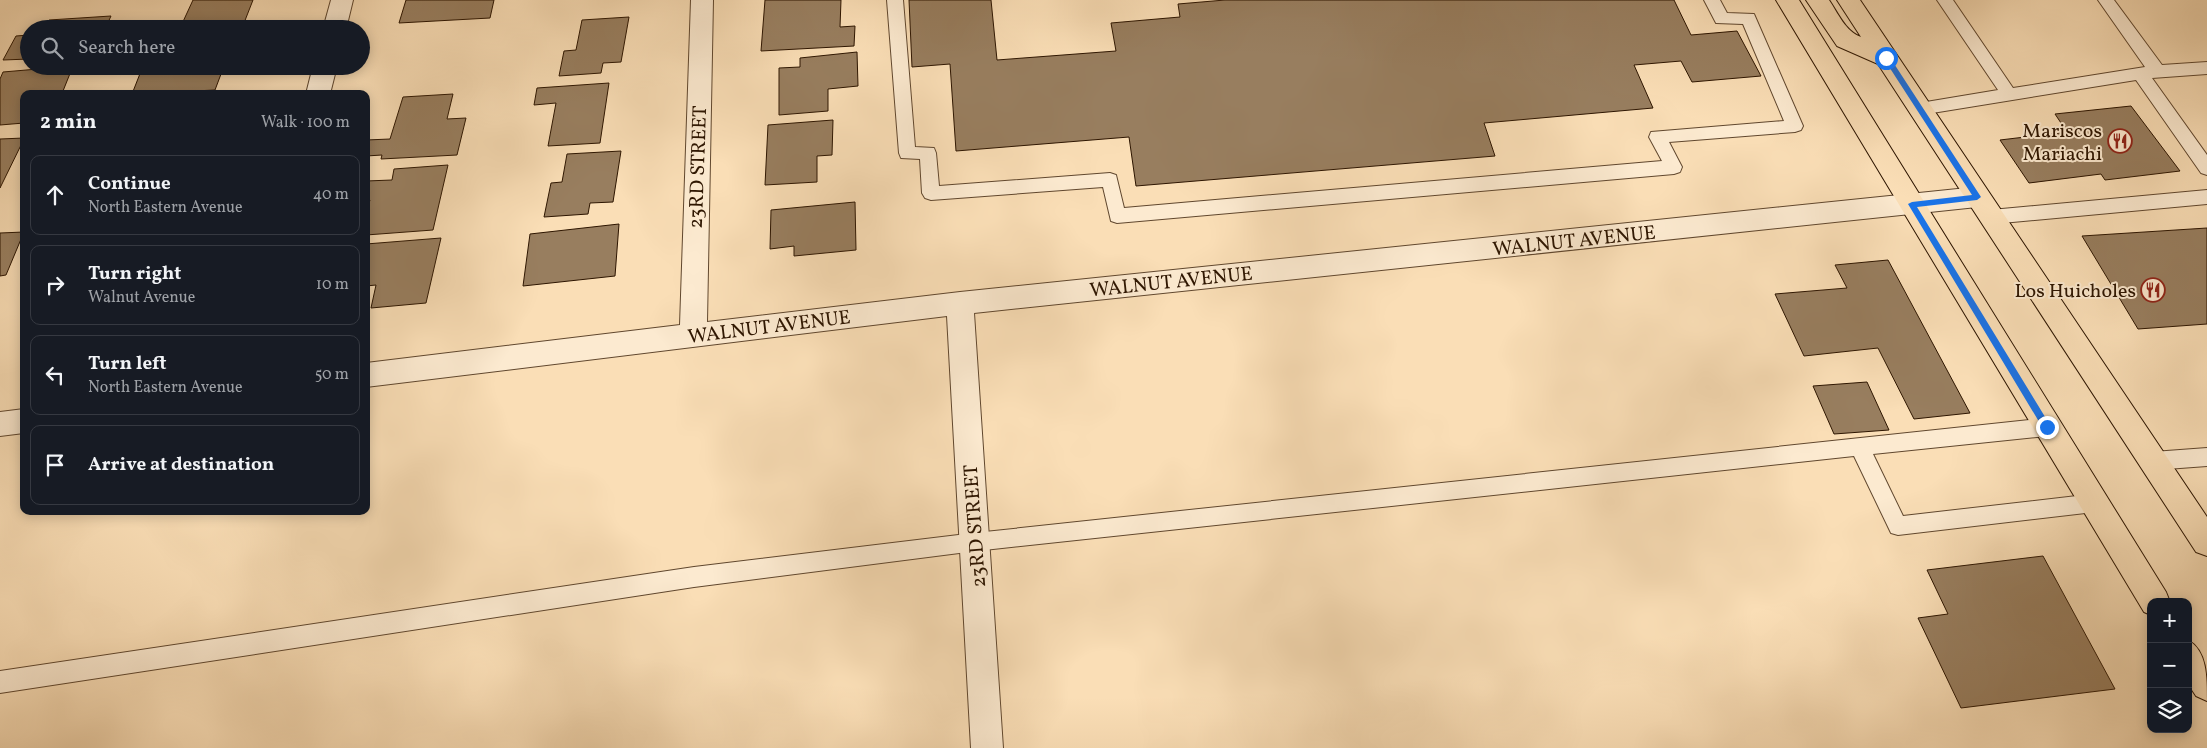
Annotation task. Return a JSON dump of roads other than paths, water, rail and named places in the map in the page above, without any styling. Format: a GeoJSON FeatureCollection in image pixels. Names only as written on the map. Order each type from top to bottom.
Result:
{"type":"FeatureCollection","features":[{"type":"Feature","properties":{"kind":"main road"},"geometry":{"type":"LineString","coordinates":[[1787,0],[2153,598]]}},
{"type":"Feature","properties":{"kind":"main road"},"geometry":{"type":"LineString","coordinates":[[1817,0],[1845,40],[1886,58]]}},
{"type":"Feature","properties":{"kind":"main road"},"geometry":{"type":"LineString","coordinates":[[1848,0],[2207,542]]}},
{"type":"Feature","properties":{"kind":"main road"},"geometry":{"type":"LineString","coordinates":[[2192,661],[2207,685]]}},
{"type":"Feature","properties":{"kind":"street"},"geometry":{"type":"LineString","coordinates":[[336,20],[342,0]]}},
{"type":"Feature","properties":{"kind":"street","name":"23RD STREET"},"geometry":{"type":"LineString","coordinates":[[693,334],[702,0]]}},
{"type":"Feature","properties":{"kind":"street"},"geometry":{"type":"LineString","coordinates":[[319,90],[323,75]]}},
{"type":"Feature","properties":{"kind":"street","name":"WALNUT AVENUE"},"geometry":{"type":"LineString","coordinates":[[370,374],[960,303],[1912,204],[1984,207]]}},
{"type":"Feature","properties":{"kind":"street","name":"23RD STREET"},"geometry":{"type":"LineString","coordinates":[[960,303],[987,748]]}},
{"type":"Feature","properties":{"kind":"street"},"geometry":{"type":"LineString","coordinates":[[0,424],[20,422]]}},
{"type":"Feature","properties":{"kind":"lane"},"geometry":{"type":"LineString","coordinates":[[896,0],[907,153],[928,153],[931,193],[1110,180],[1117,216],[1674,167],[1657,137],[1795,126],[1748,18],[1722,19],[1712,0]]}},
{"type":"Feature","properties":{"kind":"lane"},"geometry":{"type":"LineString","coordinates":[[1945,0],[2008,93]]}},
{"type":"Feature","properties":{"kind":"lane"},"geometry":{"type":"LineString","coordinates":[[2106,0],[2158,72]]}},
{"type":"Feature","properties":{"kind":"lane"},"geometry":{"type":"LineString","coordinates":[[1920,110],[2008,93],[2140,73],[2207,68]]}},
{"type":"Feature","properties":{"kind":"lane"},"geometry":{"type":"LineString","coordinates":[[2140,73],[2207,168]]}},
{"type":"Feature","properties":{"kind":"lane"},"geometry":{"type":"LineString","coordinates":[[1984,207],[2207,197]]}},
{"type":"Feature","properties":{"kind":"lane"},"geometry":{"type":"LineString","coordinates":[[0,682],[694,577],[975,542],[2047,427]]}},
{"type":"Feature","properties":{"kind":"lane"},"geometry":{"type":"LineString","coordinates":[[1859,447],[1898,526],[2094,503]]}},
{"type":"Feature","properties":{"kind":"lane"},"geometry":{"type":"LineString","coordinates":[[2153,460],[2207,457]]}},
{"type":"Feature","properties":{"kind":"place","name":"Mariscos Mariachi"},"geometry":{"type":"Point","coordinates":[2120,141]}},
{"type":"Feature","properties":{"kind":"place","name":"Los Huicholes"},"geometry":{"type":"Point","coordinates":[2153,290]}}]}
